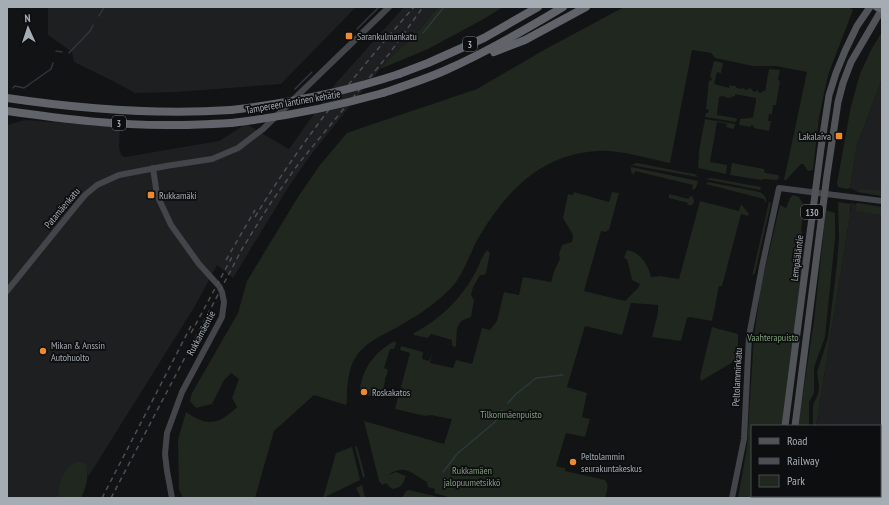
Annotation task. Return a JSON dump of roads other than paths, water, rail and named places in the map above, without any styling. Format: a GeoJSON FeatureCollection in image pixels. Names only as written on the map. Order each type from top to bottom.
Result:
{"type":"FeatureCollection","features":[{"type":"Feature","properties":{"kind":"highway","name":"Tampereen läntinen kehätie"},"geometry":{"type":"LineString","coordinates":[[7,98],[51,104],[127,111],[176,112],[231,110],[302,100],[372,83],[428,63],[484,38],[538,7]]}},
{"type":"Feature","properties":{"kind":"highway","name":"Tampereen läntinen kehätie"},"geometry":{"type":"LineString","coordinates":[[7,111],[73,120],[128,124],[176,125],[231,123],[315,110],[383,93],[428,77],[491,48],[563,7]]}},
{"type":"Feature","properties":{"kind":"highway","name":"3"},"geometry":{"type":"LineString","coordinates":[[461,63],[525,40],[586,7]]}},
{"type":"Feature","properties":{"kind":"highway"},"geometry":{"type":"LineString","coordinates":[[877,7],[882,9]]}},
{"type":"Feature","properties":{"kind":"main road"},"geometry":{"type":"LineString","coordinates":[[153,168],[212,160],[238,148],[251,139],[389,7]]}},
{"type":"Feature","properties":{"kind":"main road","name":"Lempääläntie"},"geometry":{"type":"LineString","coordinates":[[785,425],[824,122],[829,95],[836,73],[857,26],[870,7]]}},
{"type":"Feature","properties":{"kind":"main road","name":"Lempääläntie"},"geometry":{"type":"LineString","coordinates":[[795,425],[836,115],[844,83],[855,54],[882,9]]}},
{"type":"Feature","properties":{"kind":"main road","name":"Patamäenkatu"},"geometry":{"type":"LineString","coordinates":[[7,291],[85,195],[97,185],[109,179],[130,172],[153,168]]}},
{"type":"Feature","properties":{"kind":"main road","name":"Rukkamäentie"},"geometry":{"type":"LineString","coordinates":[[153,168],[157,195],[168,221],[199,264],[219,286],[224,302],[222,317],[182,392],[167,433],[165,454],[172,498]]}},
{"type":"Feature","properties":{"kind":"main road","name":"Peltolamminkatu"},"geometry":{"type":"LineString","coordinates":[[732,498],[744,439],[749,336],[779,188],[815,192]]}},
{"type":"Feature","properties":{"kind":"main road"},"geometry":{"type":"LineString","coordinates":[[815,192],[882,201]]}},
{"type":"Feature","properties":{"kind":"waterway"},"geometry":{"type":"LineString","coordinates":[[99,16],[104,7]]}},
{"type":"Feature","properties":{"kind":"waterway"},"geometry":{"type":"LineString","coordinates":[[357,29],[379,7]]}},
{"type":"Feature","properties":{"kind":"waterway"},"geometry":{"type":"LineString","coordinates":[[423,33],[444,7]]}},
{"type":"Feature","properties":{"kind":"waterway"},"geometry":{"type":"LineString","coordinates":[[69,53],[90,31],[93,25]]}},
{"type":"Feature","properties":{"kind":"waterway"},"geometry":{"type":"LineString","coordinates":[[56,51],[62,52]]}},
{"type":"Feature","properties":{"kind":"waterway"},"geometry":{"type":"LineString","coordinates":[[13,88],[15,86],[24,88],[51,69],[53,63]]}},
{"type":"Feature","properties":{"kind":"waterway"},"geometry":{"type":"LineString","coordinates":[[295,89],[312,72]]}},
{"type":"Feature","properties":{"kind":"waterway"},"geometry":{"type":"LineString","coordinates":[[508,403],[515,395],[536,378],[563,375]]}},
{"type":"Feature","properties":{"kind":"waterway"},"geometry":{"type":"LineString","coordinates":[[443,472],[458,453],[495,422],[502,410]]}},
{"type":"Feature","properties":{"kind":"railway"},"geometry":{"type":"LineString","coordinates":[[255,217],[291,161],[330,108],[350,82],[414,7]]}},
{"type":"Feature","properties":{"kind":"railway"},"geometry":{"type":"LineString","coordinates":[[111,498],[242,249],[270,204],[299,163],[389,54],[423,7]]}},
{"type":"Feature","properties":{"kind":"railway"},"geometry":{"type":"LineString","coordinates":[[226,260],[255,210]]}},
{"type":"Feature","properties":{"kind":"railway"},"geometry":{"type":"LineString","coordinates":[[191,333],[232,257]]}},
{"type":"Feature","properties":{"kind":"railway"},"geometry":{"type":"LineString","coordinates":[[102,498],[191,326]]}},
{"type":"Feature","properties":{"kind":"place","name":"Sarankulmankatu"},"geometry":{"type":"Point","coordinates":[349,36]}},
{"type":"Feature","properties":{"kind":"place","name":"Lakalaiva"},"geometry":{"type":"Point","coordinates":[839,136]}},
{"type":"Feature","properties":{"kind":"place","name":"Rukkamäki"},"geometry":{"type":"Point","coordinates":[151,195]}},
{"type":"Feature","properties":{"kind":"place","name":"Mikan & Anssin Autohuolto"},"geometry":{"type":"Point","coordinates":[43,351]}},
{"type":"Feature","properties":{"kind":"place","name":"Roskakatos"},"geometry":{"type":"Point","coordinates":[364,392]}},
{"type":"Feature","properties":{"kind":"place","name":"Peltolammin seurakuntakeskus"},"geometry":{"type":"Point","coordinates":[573,462]}},
{"type":"Feature","properties":{"kind":"park label","name":"Vaahterapuisto"},"geometry":{"type":"Point","coordinates":[773,337]}},
{"type":"Feature","properties":{"kind":"park label","name":"Tilkonmäenpuisto"},"geometry":{"type":"Point","coordinates":[511,414]}},
{"type":"Feature","properties":{"kind":"park label","name":"Rukkamäen jalopuumetsikkö"},"geometry":{"type":"Point","coordinates":[472,476]}}]}
